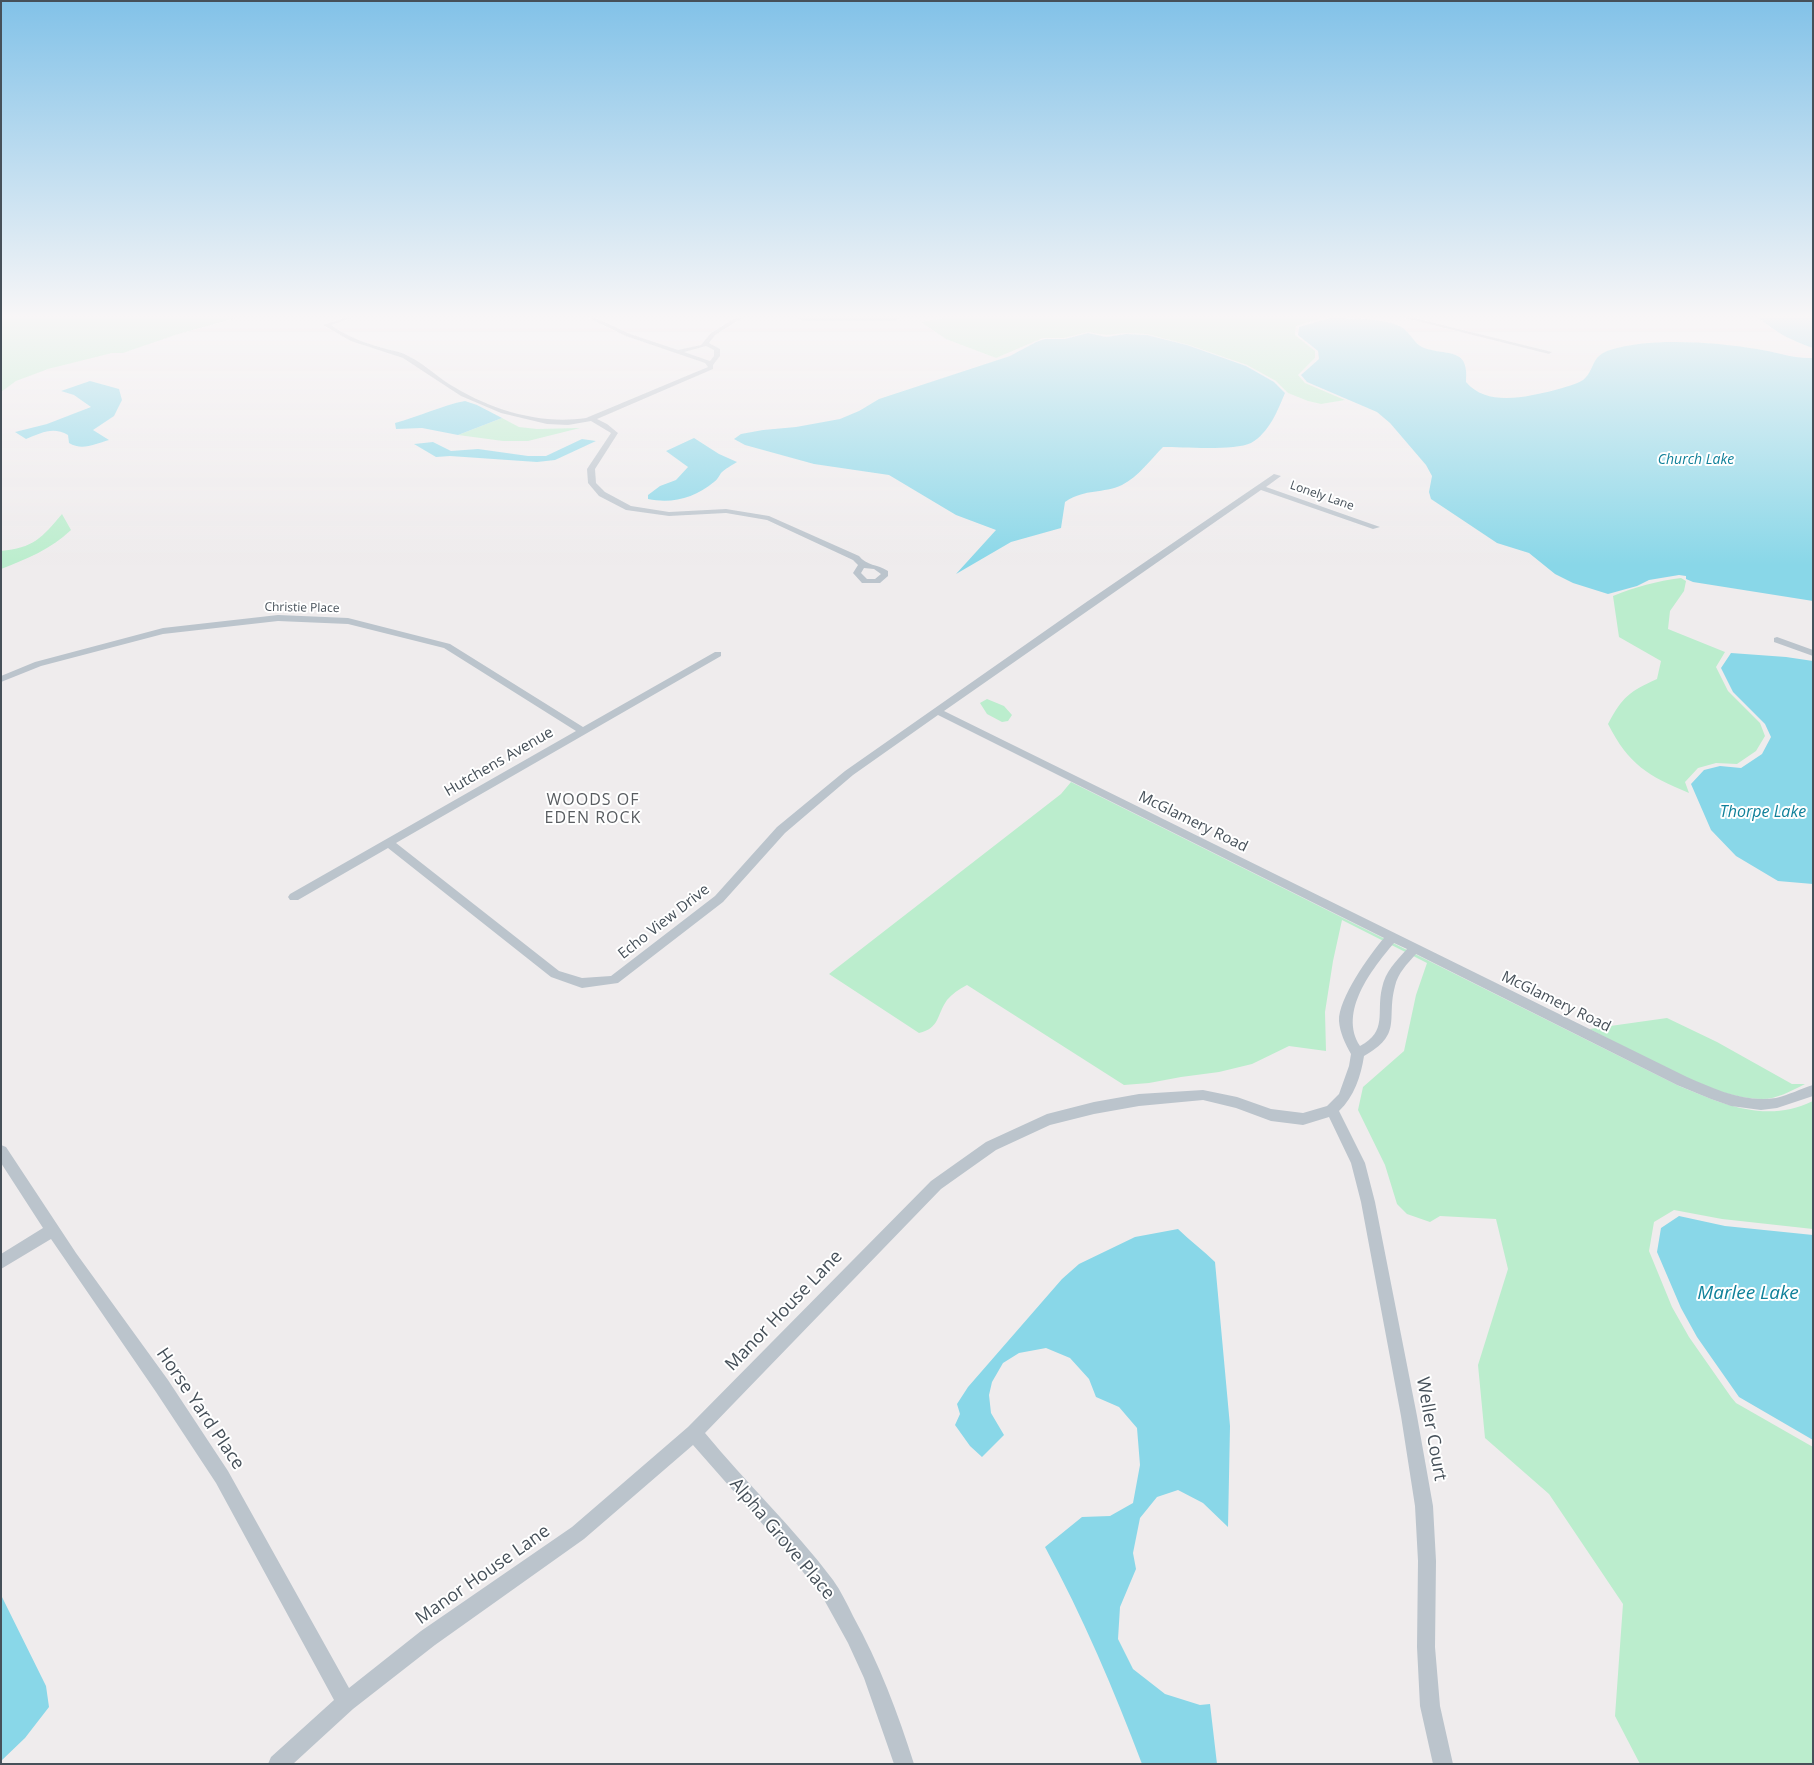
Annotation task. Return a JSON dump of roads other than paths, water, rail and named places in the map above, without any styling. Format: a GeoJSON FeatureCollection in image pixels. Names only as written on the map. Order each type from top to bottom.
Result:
{"type":"FeatureCollection","features":[{"type":"Feature","properties":{"kind":"street"},"geometry":{"type":"LineString","coordinates":[[478,400],[506,413],[537,421],[562,424],[594,420],[637,400]]}},
{"type":"Feature","properties":{"kind":"street"},"geometry":{"type":"LineString","coordinates":[[594,420],[605,424],[615,433],[590,469],[592,483],[602,494],[629,508],[670,514],[726,511],[769,518],[856,558],[862,565]]}},
{"type":"Feature","properties":{"kind":"street"},"geometry":{"type":"LineString","coordinates":[[938,711],[1088,605],[1277,476]]}},
{"type":"Feature","properties":{"kind":"street","name":"Lonely Lane"},"geometry":{"type":"LineString","coordinates":[[1260,487],[1376,527]]}},
{"type":"Feature","properties":{"kind":"street","name":"Christie Place"},"geometry":{"type":"LineString","coordinates":[[1,679],[38,664],[163,631],[278,618],[348,621],[448,646],[583,731]]}},
{"type":"Feature","properties":{"kind":"street"},"geometry":{"type":"LineString","coordinates":[[1777,640],[1813,654]]}},
{"type":"Feature","properties":{"kind":"street","name":"Hutchens Avenue"},"geometry":{"type":"LineString","coordinates":[[294,896],[718,654]]}},
{"type":"Feature","properties":{"kind":"street","name":"Echo View Drive"},"geometry":{"type":"LineString","coordinates":[[388,843],[555,974],[582,982],[614,980],[719,899],[781,830],[849,773],[938,711]]}},
{"type":"Feature","properties":{"kind":"street","name":"McGlamery Road"},"geometry":{"type":"LineString","coordinates":[[938,711],[1682,1081],[1729,1101],[1768,1106],[1792,1101],[1813,1090]]}},
{"type":"Feature","properties":{"kind":"street"},"geometry":{"type":"LineString","coordinates":[[1332,1110],[1345,1097],[1356,1066],[1358,1053],[1349,1039],[1345,1019],[1350,1000],[1375,957],[1392,937]]}},
{"type":"Feature","properties":{"kind":"street"},"geometry":{"type":"LineString","coordinates":[[1358,1053],[1372,1047],[1385,1029],[1388,993],[1392,977],[1400,964],[1415,948]]}},
{"type":"Feature","properties":{"kind":"street","name":"Manor House Lane"},"geometry":{"type":"LineString","coordinates":[[278,1764],[346,1702],[428,1638],[578,1533],[694,1433],[936,1185],[991,1146],[1047,1120],[1094,1108],[1139,1100],[1203,1095],[1271,1114],[1304,1119],[1332,1110]]}},
{"type":"Feature","properties":{"kind":"street","name":"Weller Court"},"geometry":{"type":"LineString","coordinates":[[1332,1110],[1345,1133],[1358,1163],[1368,1202],[1409,1416],[1424,1506],[1427,1561],[1426,1647],[1430,1706],[1443,1764]]}},
{"type":"Feature","properties":{"kind":"street","name":"Horse Yard Place"},"geometry":{"type":"LineString","coordinates":[[1,1151],[222,1477],[346,1702]]}},
{"type":"Feature","properties":{"kind":"street"},"geometry":{"type":"LineString","coordinates":[[1,1262],[53,1230]]}},
{"type":"Feature","properties":{"kind":"street","name":"Alpha Grove Place"},"geometry":{"type":"LineString","coordinates":[[694,1433],[724,1472],[772,1522],[827,1588],[859,1645],[889,1715],[904,1764]]}},
{"type":"Feature","properties":{"kind":"water"},"geometry":{"type":"Polygon","coordinates":[[[82,400],[122,400],[114,416],[93,430],[109,440],[84,447],[69,443],[68,435],[63,432],[47,431],[26,439],[15,432],[47,424],[91,407],[82,400]]]}},
{"type":"Feature","properties":{"kind":"water"},"geometry":{"type":"Polygon","coordinates":[[[877,400],[1282,400],[1268,427],[1251,443],[1221,448],[1163,447],[1128,482],[1115,488],[1080,495],[1065,502],[1061,528],[1011,542],[956,574],[996,530],[956,515],[889,475],[814,464],[745,445],[734,439],[741,434],[840,419],[877,400]]]}},
{"type":"Feature","properties":{"kind":"water","name":"Church Lake"},"geometry":{"type":"Polygon","coordinates":[[[1350,400],[1813,400],[1813,601],[1693,582],[1686,579],[1686,576],[1679,575],[1649,580],[1637,586],[1608,594],[1573,583],[1555,574],[1529,553],[1497,543],[1431,499],[1429,492],[1432,476],[1426,465],[1390,423],[1377,412],[1350,400]]]}},
{"type":"Feature","properties":{"kind":"water"},"geometry":{"type":"Polygon","coordinates":[[[465,401],[502,418],[458,435],[422,428],[396,429],[395,423],[465,401]]]}},
{"type":"Feature","properties":{"kind":"water"},"geometry":{"type":"Polygon","coordinates":[[[694,438],[719,454],[737,462],[721,473],[707,488],[691,496],[666,501],[648,499],[648,495],[660,486],[676,480],[688,467],[666,451],[694,438]]]}},
{"type":"Feature","properties":{"kind":"water"},"geometry":{"type":"Polygon","coordinates":[[[582,439],[596,441],[555,460],[537,462],[450,456],[436,457],[414,444],[433,442],[451,451],[478,449],[528,456],[546,456],[582,439]]]}},
{"type":"Feature","properties":{"kind":"water","name":"Thorpe Lake"},"geometry":{"type":"Polygon","coordinates":[[[1731,653],[1813,661],[1813,884],[1778,881],[1736,856],[1711,830],[1691,784],[1704,770],[1720,766],[1741,768],[1762,754],[1771,737],[1765,724],[1733,692],[1721,668],[1731,653]]]}},
{"type":"Feature","properties":{"kind":"water","name":"Marlee Lake"},"geometry":{"type":"Polygon","coordinates":[[[1679,1216],[1725,1226],[1813,1235],[1813,1440],[1739,1397],[1697,1337],[1681,1308],[1657,1252],[1661,1228],[1679,1216]]]}},
{"type":"Feature","properties":{"kind":"water"},"geometry":{"type":"Polygon","coordinates":[[[1178,1229],[1215,1262],[1230,1426],[1228,1527],[1203,1503],[1178,1490],[1157,1497],[1140,1518],[1133,1553],[1136,1569],[1120,1607],[1118,1639],[1133,1669],[1165,1694],[1200,1705],[1210,1704],[1217,1764],[1142,1764],[1097,1654],[1045,1547],[1082,1517],[1110,1516],[1133,1503],[1140,1465],[1137,1428],[1119,1407],[1096,1397],[1089,1379],[1070,1358],[1046,1348],[1019,1353],[1003,1363],[992,1382],[989,1395],[991,1413],[1004,1435],[982,1457],[970,1446],[955,1425],[960,1414],[957,1404],[968,1387],[1062,1279],[1079,1264],[1135,1237],[1178,1229]]]}},
{"type":"Feature","properties":{"kind":"water"},"geometry":{"type":"Polygon","coordinates":[[[1,1595],[46,1686],[49,1707],[25,1738],[1,1761],[1,1595]]]}},
{"type":"Feature","properties":{"kind":"district","name":"WOODS OF EDEN ROCK"},"geometry":{"type":"Point","coordinates":[593,809]}}]}
